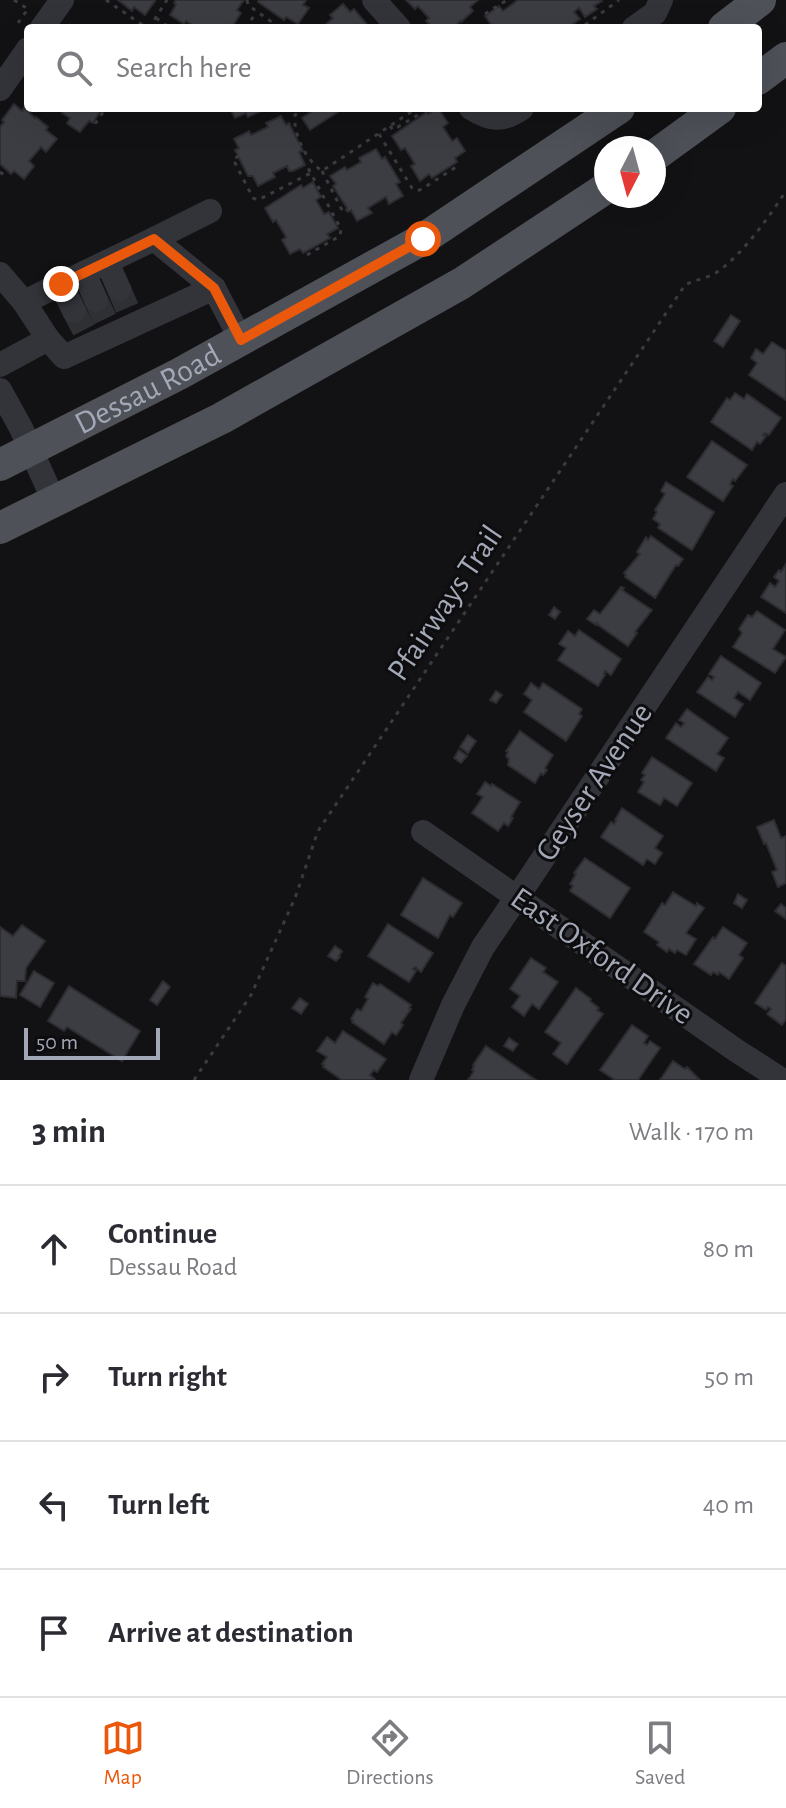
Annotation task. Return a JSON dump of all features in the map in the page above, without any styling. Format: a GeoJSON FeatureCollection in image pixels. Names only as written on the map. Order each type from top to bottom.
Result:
{"type":"FeatureCollection","features":[{"type":"Feature","properties":{"kind":"main road"},"geometry":{"type":"LineString","coordinates":[[729,24],[760,0]]}},
{"type":"Feature","properties":{"kind":"main road"},"geometry":{"type":"LineString","coordinates":[[762,76],[786,58]]}},
{"type":"Feature","properties":{"kind":"main road","name":"Dessau Road"},"geometry":{"type":"LineString","coordinates":[[0,465],[166,381],[423,239],[582,119],[606,112]]}},
{"type":"Feature","properties":{"kind":"main road"},"geometry":{"type":"LineString","coordinates":[[666,147],[714,112]]}},
{"type":"Feature","properties":{"kind":"main road","name":"Dessau Road"},"geometry":{"type":"LineString","coordinates":[[0,528],[222,418],[462,283],[594,196]]}},
{"type":"Feature","properties":{"kind":"street"},"geometry":{"type":"LineString","coordinates":[[45,24],[62,0]]}},
{"type":"Feature","properties":{"kind":"street"},"geometry":{"type":"LineString","coordinates":[[374,0],[395,24]]}},
{"type":"Feature","properties":{"kind":"street"},"geometry":{"type":"LineString","coordinates":[[640,24],[655,13],[661,0]]}},
{"type":"Feature","properties":{"kind":"street"},"geometry":{"type":"LineString","coordinates":[[0,89],[24,55]]}},
{"type":"Feature","properties":{"kind":"street"},"geometry":{"type":"LineString","coordinates":[[479,112],[490,117],[510,117],[517,112]]}},
{"type":"Feature","properties":{"kind":"street"},"geometry":{"type":"LineString","coordinates":[[24,302],[210,211]]}},
{"type":"Feature","properties":{"kind":"street"},"geometry":{"type":"LineString","coordinates":[[154,239],[214,288],[241,340]]}},
{"type":"Feature","properties":{"kind":"street"},"geometry":{"type":"LineString","coordinates":[[105,318],[107,262]]}},
{"type":"Feature","properties":{"kind":"street"},"geometry":{"type":"LineString","coordinates":[[84,273],[105,318]]}},
{"type":"Feature","properties":{"kind":"street"},"geometry":{"type":"LineString","coordinates":[[0,274],[64,357],[105,318],[214,288]]}},
{"type":"Feature","properties":{"kind":"street"},"geometry":{"type":"LineString","coordinates":[[61,284],[105,318]]}},
{"type":"Feature","properties":{"kind":"street"},"geometry":{"type":"LineString","coordinates":[[0,365],[48,339]]}},
{"type":"Feature","properties":{"kind":"street"},"geometry":{"type":"LineString","coordinates":[[0,390],[54,501]]}},
{"type":"Feature","properties":{"kind":"street","name":"Geyser Avenue"},"geometry":{"type":"LineString","coordinates":[[421,1080],[453,1005],[483,947],[786,494]]}},
{"type":"Feature","properties":{"kind":"street","name":"East Oxford Drive"},"geometry":{"type":"LineString","coordinates":[[423,832],[782,1080]]}},
{"type":"Feature","properties":{"kind":"path"},"geometry":{"type":"LineString","coordinates":[[14,0],[28,9],[18,23]]}},
{"type":"Feature","properties":{"kind":"path"},"geometry":{"type":"LineString","coordinates":[[106,0],[142,24]]}},
{"type":"Feature","properties":{"kind":"path"},"geometry":{"type":"LineString","coordinates":[[151,24],[167,0]]}},
{"type":"Feature","properties":{"kind":"path"},"geometry":{"type":"LineString","coordinates":[[247,0],[248,5],[274,24]]}},
{"type":"Feature","properties":{"kind":"path"},"geometry":{"type":"LineString","coordinates":[[485,14],[507,0]]}},
{"type":"Feature","properties":{"kind":"path"},"geometry":{"type":"LineString","coordinates":[[589,24],[619,0]]}},
{"type":"Feature","properties":{"kind":"path"},"geometry":{"type":"LineString","coordinates":[[248,24],[257,12]]}},
{"type":"Feature","properties":{"kind":"path"},"geometry":{"type":"LineString","coordinates":[[156,18],[164,24]]}},
{"type":"Feature","properties":{"kind":"path"},"geometry":{"type":"LineString","coordinates":[[95,124],[103,112]]}},
{"type":"Feature","properties":{"kind":"path"},"geometry":{"type":"LineString","coordinates":[[299,112],[295,115],[294,128],[312,164],[322,171],[343,212],[346,210]]}},
{"type":"Feature","properties":{"kind":"path"},"geometry":{"type":"LineString","coordinates":[[322,171],[411,112]]}},
{"type":"Feature","properties":{"kind":"path"},"geometry":{"type":"LineString","coordinates":[[390,126],[393,130],[420,112]]}},
{"type":"Feature","properties":{"kind":"path"},"geometry":{"type":"LineString","coordinates":[[400,119],[404,124]]}},
{"type":"Feature","properties":{"kind":"path"},"geometry":{"type":"LineString","coordinates":[[379,134],[412,188],[417,191],[456,167]]}},
{"type":"Feature","properties":{"kind":"path"},"geometry":{"type":"LineString","coordinates":[[239,156],[233,159],[253,198],[258,200],[311,173]]}},
{"type":"Feature","properties":{"kind":"path"},"geometry":{"type":"LineString","coordinates":[[307,255],[340,236],[341,229],[309,170],[310,160]]}},
{"type":"Feature","properties":{"kind":"path","name":"Pfairways Trail"},"geometry":{"type":"LineString","coordinates":[[194,1080],[251,995],[295,898],[318,831],[685,285],[721,269],[760,229],[786,191]]}},
{"type":"Feature","properties":{"kind":"building"},"geometry":{"type":"Polygon","coordinates":[[[118,0],[155,1],[145,15],[134,7],[132,11],[118,0]]]}},
{"type":"Feature","properties":{"kind":"building"},"geometry":{"type":"Polygon","coordinates":[[[176,0],[244,0],[237,10],[241,13],[234,24],[191,24],[186,21],[184,24],[170,15],[176,5],[176,0]]]}},
{"type":"Feature","properties":{"kind":"building"},"geometry":{"type":"Polygon","coordinates":[[[259,0],[306,0],[303,5],[309,8],[298,24],[286,17],[284,20],[259,0]]]}},
{"type":"Feature","properties":{"kind":"building"},"geometry":{"type":"Polygon","coordinates":[[[406,0],[478,0],[470,7],[473,11],[457,24],[429,24],[426,21],[429,18],[418,6],[415,9],[406,0]]]}},
{"type":"Feature","properties":{"kind":"building"},"geometry":{"type":"Polygon","coordinates":[[[518,0],[602,1],[585,17],[579,8],[574,12],[580,19],[573,24],[491,24],[485,16],[499,6],[503,11],[518,0]]]}},
{"type":"Feature","properties":{"kind":"building"},"geometry":{"type":"Polygon","coordinates":[[[343,4],[350,12],[354,9],[367,24],[326,24],[333,18],[330,15],[343,4]]]}},
{"type":"Feature","properties":{"kind":"building"},"geometry":{"type":"Polygon","coordinates":[[[14,104],[36,117],[57,139],[46,152],[41,147],[29,161],[34,166],[24,179],[14,171],[11,174],[0,164],[2,120],[14,104]]]}},
{"type":"Feature","properties":{"kind":"building"},"geometry":{"type":"Polygon","coordinates":[[[100,112],[93,123],[89,121],[80,132],[67,123],[70,118],[62,113],[100,112]]]}},
{"type":"Feature","properties":{"kind":"building"},"geometry":{"type":"Polygon","coordinates":[[[232,112],[259,112],[248,117],[246,113],[235,118],[232,112]]]}},
{"type":"Feature","properties":{"kind":"building"},"geometry":{"type":"Polygon","coordinates":[[[311,112],[338,112],[310,130],[302,118],[311,112]]]}},
{"type":"Feature","properties":{"kind":"building"},"geometry":{"type":"Polygon","coordinates":[[[441,112],[448,123],[443,127],[452,141],[457,138],[465,151],[455,158],[457,162],[432,178],[429,174],[420,181],[411,166],[415,164],[405,148],[401,150],[392,136],[428,114],[441,112]]]}},
{"type":"Feature","properties":{"kind":"building"},"geometry":{"type":"Polygon","coordinates":[[[281,116],[286,125],[289,123],[303,151],[299,152],[305,165],[293,171],[289,171],[287,166],[258,186],[253,176],[248,176],[235,150],[239,148],[234,139],[249,131],[251,135],[268,127],[266,123],[281,116]]]}},
{"type":"Feature","properties":{"kind":"building"},"geometry":{"type":"Polygon","coordinates":[[[376,149],[382,159],[385,157],[400,182],[396,184],[403,196],[389,204],[386,197],[368,208],[372,213],[357,221],[351,210],[346,210],[330,176],[361,162],[359,158],[376,149]]]}},
{"type":"Feature","properties":{"kind":"building"},"geometry":{"type":"Polygon","coordinates":[[[313,182],[321,197],[316,200],[324,214],[329,212],[338,228],[327,234],[330,238],[303,253],[300,249],[290,254],[282,240],[286,237],[265,208],[301,185],[303,188],[313,182]]]}},
{"type":"Feature","properties":{"kind":"building"},"geometry":{"type":"Polygon","coordinates":[[[731,315],[740,321],[723,347],[714,341],[731,315]]]}},
{"type":"Feature","properties":{"kind":"building"},"geometry":{"type":"Polygon","coordinates":[[[772,342],[786,351],[786,400],[749,375],[757,363],[751,358],[756,349],[763,354],[772,342]]]}},
{"type":"Feature","properties":{"kind":"building"},"geometry":{"type":"Polygon","coordinates":[[[735,393],[744,399],[747,394],[781,418],[769,435],[765,433],[760,444],[757,442],[752,450],[711,422],[727,398],[730,400],[735,393]]]}},
{"type":"Feature","properties":{"kind":"building"},"geometry":{"type":"Polygon","coordinates":[[[712,441],[747,465],[735,481],[733,479],[730,484],[733,486],[723,501],[687,477],[712,441]]]}},
{"type":"Feature","properties":{"kind":"building"},"geometry":{"type":"Polygon","coordinates":[[[666,482],[714,512],[692,550],[658,528],[660,524],[653,519],[665,494],[661,491],[666,482]]]}},
{"type":"Feature","properties":{"kind":"building"},"geometry":{"type":"Polygon","coordinates":[[[651,536],[683,559],[655,598],[625,577],[624,573],[640,554],[637,552],[646,537],[648,540],[651,536]]]}},
{"type":"Feature","properties":{"kind":"building"},"geometry":{"type":"Polygon","coordinates":[[[786,564],[786,613],[761,597],[770,583],[775,587],[779,581],[774,577],[786,564]]]}},
{"type":"Feature","properties":{"kind":"building"},"geometry":{"type":"Polygon","coordinates":[[[621,587],[652,610],[628,646],[587,619],[594,610],[600,614],[621,587]]]}},
{"type":"Feature","properties":{"kind":"building"},"geometry":{"type":"Polygon","coordinates":[[[554,607],[560,612],[555,619],[549,615],[554,607]]]}},
{"type":"Feature","properties":{"kind":"building"},"geometry":{"type":"Polygon","coordinates":[[[757,611],[785,630],[773,649],[786,657],[775,673],[733,647],[748,615],[752,617],[757,611]]]}},
{"type":"Feature","properties":{"kind":"building"},"geometry":{"type":"Polygon","coordinates":[[[579,630],[621,659],[611,675],[605,671],[598,686],[558,660],[566,648],[559,644],[568,631],[575,636],[579,630]]]}},
{"type":"Feature","properties":{"kind":"building"},"geometry":{"type":"Polygon","coordinates":[[[721,656],[761,683],[750,700],[738,692],[734,698],[743,704],[735,717],[697,692],[708,677],[712,680],[714,677],[709,674],[721,656]]]}},
{"type":"Feature","properties":{"kind":"building"},"geometry":{"type":"Polygon","coordinates":[[[531,683],[539,689],[543,683],[582,709],[579,714],[582,716],[566,741],[524,712],[532,700],[524,694],[531,683]]]}},
{"type":"Feature","properties":{"kind":"building"},"geometry":{"type":"Polygon","coordinates":[[[496,691],[502,695],[496,703],[490,700],[496,691]]]}},
{"type":"Feature","properties":{"kind":"building"},"geometry":{"type":"Polygon","coordinates":[[[687,709],[728,738],[717,754],[724,758],[716,771],[666,738],[676,723],[681,727],[684,723],[679,720],[687,709]]]}},
{"type":"Feature","properties":{"kind":"building"},"geometry":{"type":"Polygon","coordinates":[[[520,731],[553,755],[545,768],[547,770],[535,783],[508,765],[506,751],[520,731]]]}},
{"type":"Feature","properties":{"kind":"building"},"geometry":{"type":"Polygon","coordinates":[[[468,735],[476,741],[468,753],[460,747],[468,735]]]}},
{"type":"Feature","properties":{"kind":"building"},"geometry":{"type":"Polygon","coordinates":[[[459,750],[467,756],[461,763],[454,758],[459,750]]]}},
{"type":"Feature","properties":{"kind":"building"},"geometry":{"type":"Polygon","coordinates":[[[652,757],[692,783],[677,806],[664,798],[660,805],[638,792],[644,782],[641,780],[645,775],[642,773],[652,757]]]}},
{"type":"Feature","properties":{"kind":"building"},"geometry":{"type":"Polygon","coordinates":[[[485,782],[520,802],[508,826],[504,823],[498,831],[472,813],[483,797],[477,794],[485,782]]]}},
{"type":"Feature","properties":{"kind":"building"},"geometry":{"type":"Polygon","coordinates":[[[622,808],[663,836],[655,848],[662,853],[655,864],[647,859],[643,865],[601,837],[611,822],[614,824],[622,808]]]}},
{"type":"Feature","properties":{"kind":"building"},"geometry":{"type":"Polygon","coordinates":[[[774,820],[781,838],[786,836],[786,883],[778,887],[772,872],[777,870],[757,827],[774,820]]]}},
{"type":"Feature","properties":{"kind":"building"},"geometry":{"type":"Polygon","coordinates":[[[585,858],[630,888],[610,918],[570,891],[574,873],[585,858]]]}},
{"type":"Feature","properties":{"kind":"building"},"geometry":{"type":"Polygon","coordinates":[[[423,878],[462,903],[453,917],[450,915],[438,938],[401,915],[423,878]]]}},
{"type":"Feature","properties":{"kind":"building"},"geometry":{"type":"Polygon","coordinates":[[[673,892],[704,908],[686,933],[696,939],[686,955],[677,950],[675,953],[669,949],[667,952],[644,932],[662,903],[665,905],[673,892]]]}},
{"type":"Feature","properties":{"kind":"building"},"geometry":{"type":"Polygon","coordinates":[[[738,894],[747,900],[742,908],[734,903],[738,894]]]}},
{"type":"Feature","properties":{"kind":"building"},"geometry":{"type":"Polygon","coordinates":[[[781,904],[786,908],[786,919],[775,911],[781,904]]]}},
{"type":"Feature","properties":{"kind":"building"},"geometry":{"type":"Polygon","coordinates":[[[388,924],[433,953],[421,972],[415,967],[413,969],[416,971],[409,982],[368,956],[388,924]]]}},
{"type":"Feature","properties":{"kind":"building"},"geometry":{"type":"Polygon","coordinates":[[[22,925],[45,941],[26,968],[25,981],[17,981],[16,998],[0,996],[0,927],[13,936],[22,925]]]}},
{"type":"Feature","properties":{"kind":"building"},"geometry":{"type":"Polygon","coordinates":[[[723,927],[747,943],[739,955],[743,958],[729,979],[719,972],[718,975],[713,972],[711,975],[694,964],[723,927]]]}},
{"type":"Feature","properties":{"kind":"building"},"geometry":{"type":"Polygon","coordinates":[[[335,946],[342,951],[336,961],[328,956],[335,946]]]}},
{"type":"Feature","properties":{"kind":"building"},"geometry":{"type":"Polygon","coordinates":[[[531,958],[546,968],[543,972],[558,982],[539,1009],[532,1004],[524,1016],[512,1007],[520,996],[510,989],[531,958]]]}},
{"type":"Feature","properties":{"kind":"building"},"geometry":{"type":"Polygon","coordinates":[[[782,963],[786,966],[786,1019],[782,1025],[767,1014],[771,1009],[768,1007],[766,1010],[755,1003],[782,963]]]}},
{"type":"Feature","properties":{"kind":"building"},"geometry":{"type":"Polygon","coordinates":[[[34,971],[54,983],[40,1007],[20,995],[34,971]]]}},
{"type":"Feature","properties":{"kind":"building"},"geometry":{"type":"Polygon","coordinates":[[[163,981],[170,987],[157,1005],[150,1000],[163,981]]]}},
{"type":"Feature","properties":{"kind":"building"},"geometry":{"type":"Polygon","coordinates":[[[373,983],[380,984],[411,1005],[401,1023],[403,1025],[396,1035],[392,1032],[384,1044],[351,1019],[357,1009],[361,1011],[373,983]]]}},
{"type":"Feature","properties":{"kind":"building"},"geometry":{"type":"Polygon","coordinates":[[[69,986],[140,1031],[122,1061],[67,1027],[64,1031],[48,1021],[69,986]]]}},
{"type":"Feature","properties":{"kind":"building"},"geometry":{"type":"Polygon","coordinates":[[[576,988],[591,999],[603,1014],[567,1064],[553,1054],[561,1043],[545,1032],[576,988]]]}},
{"type":"Feature","properties":{"kind":"building"},"geometry":{"type":"Polygon","coordinates":[[[300,998],[308,1004],[301,1014],[292,1008],[300,998]]]}},
{"type":"Feature","properties":{"kind":"building"},"geometry":{"type":"Polygon","coordinates":[[[632,1025],[648,1036],[644,1043],[647,1045],[650,1041],[660,1048],[638,1080],[615,1080],[600,1070],[632,1025]]]}},
{"type":"Feature","properties":{"kind":"building"},"geometry":{"type":"Polygon","coordinates":[[[343,1031],[386,1059],[377,1072],[374,1070],[370,1075],[374,1080],[342,1080],[323,1067],[327,1057],[317,1051],[327,1037],[335,1043],[343,1031]]]}},
{"type":"Feature","properties":{"kind":"building"},"geometry":{"type":"Polygon","coordinates":[[[509,1038],[518,1044],[513,1051],[504,1046],[509,1038]]]}},
{"type":"Feature","properties":{"kind":"building"},"geometry":{"type":"Polygon","coordinates":[[[486,1046],[536,1080],[468,1080],[474,1071],[473,1065],[486,1046]]]}},
{"type":"Feature","properties":{"kind":"building"},"geometry":{"type":"Polygon","coordinates":[[[673,1061],[685,1069],[687,1067],[700,1080],[660,1080],[673,1061]]]}},
{"type":"Feature","properties":{"kind":"tunnel"},"geometry":{"type":"LineString","coordinates":[[119,289],[127,308]]}},
{"type":"Feature","properties":{"kind":"tunnel"},"geometry":{"type":"LineString","coordinates":[[96,300],[105,319]]}},
{"type":"Feature","properties":{"kind":"tunnel"},"geometry":{"type":"LineString","coordinates":[[74,311],[84,330]]}},
{"type":"Feature","properties":{"kind":"route"},"geometry":{"type":"LineString","coordinates":[[61,284],[154,239],[214,288],[241,340],[423,239]]}}]}
